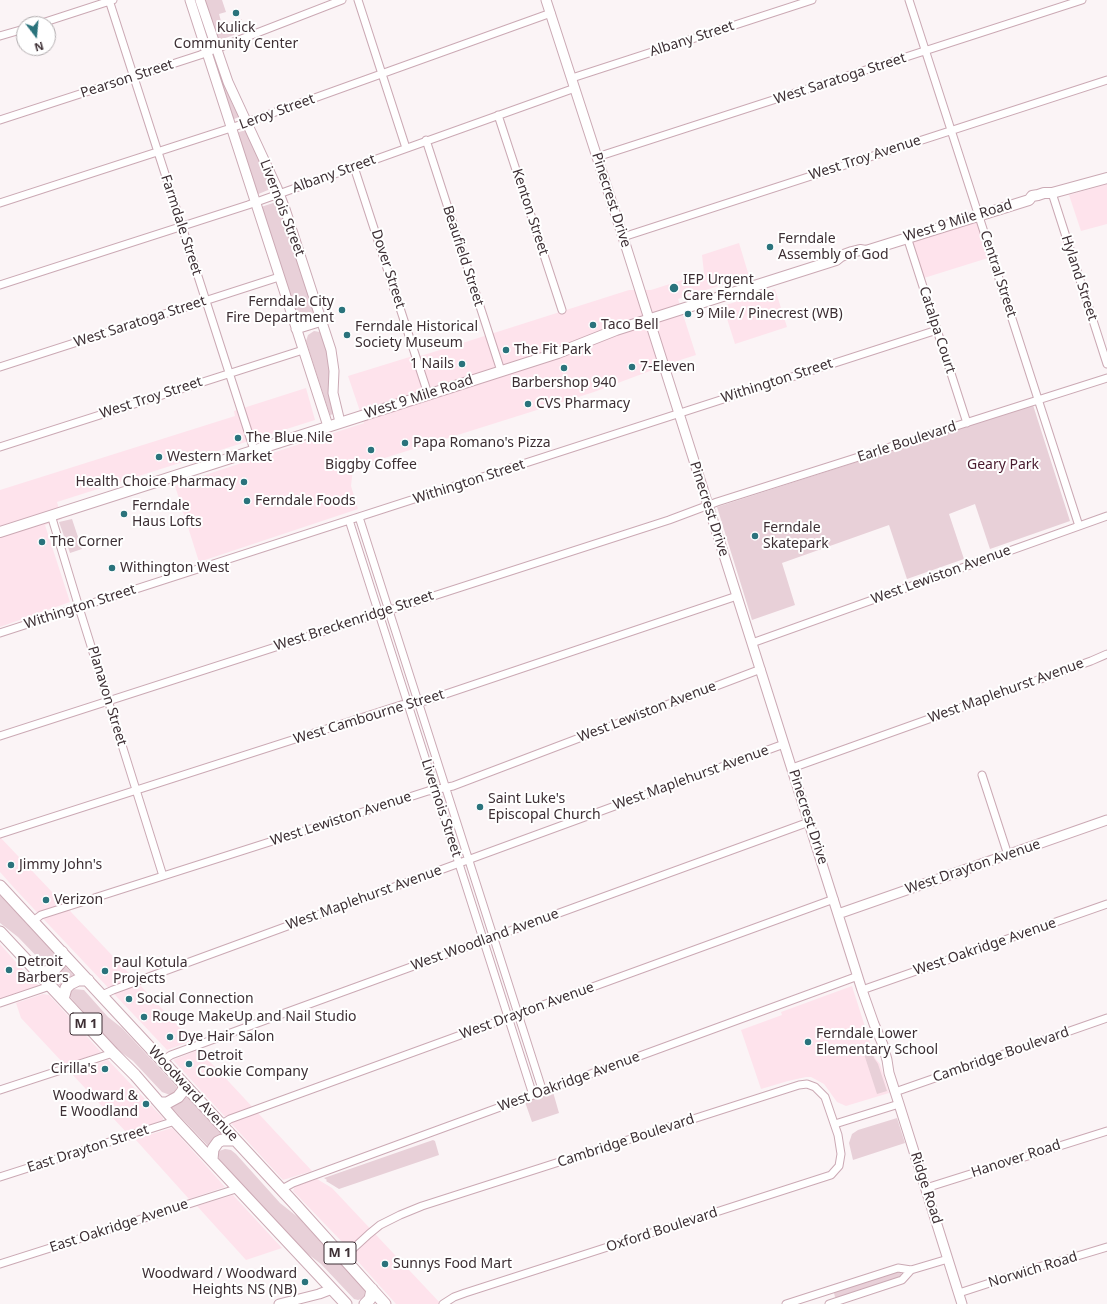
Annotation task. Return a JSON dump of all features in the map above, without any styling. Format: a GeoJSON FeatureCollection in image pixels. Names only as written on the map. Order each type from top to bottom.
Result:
{"type":"FeatureCollection","features":[{"type":"Feature","properties":{"kind":"main road","name":"West 9 Mile Road"},"geometry":{"type":"LineString","coordinates":[[0,532],[501,371],[609,333],[836,260],[841,256],[852,252],[860,250],[866,251],[979,215],[1029,200],[1033,202],[1045,198],[1052,193],[1107,178]]}},
{"type":"Feature","properties":{"kind":"main road","name":"Woodward Avenue"},"geometry":{"type":"LineString","coordinates":[[0,886],[222,1124],[234,1140],[282,1189],[385,1304]]}},
{"type":"Feature","properties":{"kind":"main road","name":"Woodward Avenue"},"geometry":{"type":"LineString","coordinates":[[0,932],[62,1000],[135,1075],[161,1103],[175,1121],[346,1304]]}},
{"type":"Feature","properties":{"kind":"main road"},"geometry":{"type":"LineString","coordinates":[[38,972],[45,972],[55,969],[60,962],[62,952]]}},
{"type":"Feature","properties":{"kind":"main road"},"geometry":{"type":"LineString","coordinates":[[62,1000],[66,988],[70,984],[78,980],[88,980]]}},
{"type":"Feature","properties":{"kind":"main road"},"geometry":{"type":"LineString","coordinates":[[161,1103],[167,1103],[178,1097],[185,1086]]}},
{"type":"Feature","properties":{"kind":"main road"},"geometry":{"type":"LineString","coordinates":[[212,1159],[213,1149],[218,1142],[228,1139],[234,1140]]}},
{"type":"Feature","properties":{"kind":"main road"},"geometry":{"type":"LineString","coordinates":[[365,1304],[370,1299],[372,1289]]}},
{"type":"Feature","properties":{"kind":"street"},"geometry":{"type":"LineString","coordinates":[[56,18],[110,0]]}},
{"type":"Feature","properties":{"kind":"street","name":"Farmdale Street"},"geometry":{"type":"LineString","coordinates":[[110,0],[205,301],[254,450]]}},
{"type":"Feature","properties":{"kind":"street","name":"Livernois Street"},"geometry":{"type":"LineString","coordinates":[[190,0],[328,426]]}},
{"type":"Feature","properties":{"kind":"street","name":"Livernois Street"},"geometry":{"type":"LineString","coordinates":[[200,0],[228,82],[280,193],[322,321],[333,362],[333,393],[340,422]]}},
{"type":"Feature","properties":{"kind":"street","name":"Pearson Street"},"geometry":{"type":"LineString","coordinates":[[0,120],[216,49],[342,0]]}},
{"type":"Feature","properties":{"kind":"street"},"geometry":{"type":"LineString","coordinates":[[358,0],[406,148]]}},
{"type":"Feature","properties":{"kind":"street","name":"Pinecrest Drive"},"geometry":{"type":"LineString","coordinates":[[546,0],[761,669],[872,1021]]}},
{"type":"Feature","properties":{"kind":"street","name":"Albany Street"},"geometry":{"type":"LineString","coordinates":[[572,78],[812,0]]}},
{"type":"Feature","properties":{"kind":"street","name":"Central Street"},"geometry":{"type":"LineString","coordinates":[[909,0],[1079,526]]}},
{"type":"Feature","properties":{"kind":"street","name":"West Saratoga Street"},"geometry":{"type":"LineString","coordinates":[[597,157],[1082,0]]}},
{"type":"Feature","properties":{"kind":"street","name":"Leroy Street"},"geometry":{"type":"LineString","coordinates":[[0,203],[231,128],[551,13]]}},
{"type":"Feature","properties":{"kind":"street"},"geometry":{"type":"LineString","coordinates":[[0,36],[16,31]]}},
{"type":"Feature","properties":{"kind":"street","name":"West Troy Avenue"},"geometry":{"type":"LineString","coordinates":[[623,237],[1107,80]]}},
{"type":"Feature","properties":{"kind":"street","name":"Albany Street"},"geometry":{"type":"LineString","coordinates":[[0,285],[255,202],[575,88]]}},
{"type":"Feature","properties":{"kind":"street","name":"Kenton Street"},"geometry":{"type":"LineString","coordinates":[[498,115],[562,310]]}},
{"type":"Feature","properties":{"kind":"street","name":"Beaufield Street"},"geometry":{"type":"LineString","coordinates":[[426,140],[501,371]]}},
{"type":"Feature","properties":{"kind":"street","name":"Dover Street"},"geometry":{"type":"LineString","coordinates":[[354,167],[428,394]]}},
{"type":"Feature","properties":{"kind":"street","name":"Hyland Street"},"geometry":{"type":"LineString","coordinates":[[1052,193],[1107,364]]}},
{"type":"Feature","properties":{"kind":"street","name":"Catalpa Court"},"geometry":{"type":"LineString","coordinates":[[907,237],[967,422]]}},
{"type":"Feature","properties":{"kind":"street","name":"West Saratoga Street"},"geometry":{"type":"LineString","coordinates":[[0,367],[279,277]]}},
{"type":"Feature","properties":{"kind":"street"},"geometry":{"type":"LineString","coordinates":[[296,329],[322,321]]}},
{"type":"Feature","properties":{"kind":"street","name":"Withington Street"},"geometry":{"type":"LineString","coordinates":[[0,633],[937,330]]}},
{"type":"Feature","properties":{"kind":"street","name":"West Troy Street"},"geometry":{"type":"LineString","coordinates":[[0,447],[303,350]]}},
{"type":"Feature","properties":{"kind":"street","name":"Earle Boulevard"},"geometry":{"type":"LineString","coordinates":[[708,506],[1107,378]]}},
{"type":"Feature","properties":{"kind":"street","name":"West Breckenridge Street"},"geometry":{"type":"LineString","coordinates":[[0,736],[708,506]]}},
{"type":"Feature","properties":{"kind":"street","name":"Planavon Street"},"geometry":{"type":"LineString","coordinates":[[51,515],[163,876]]}},
{"type":"Feature","properties":{"kind":"street","name":"West Lewiston Avenue"},"geometry":{"type":"LineString","coordinates":[[752,643],[1107,516]]}},
{"type":"Feature","properties":{"kind":"street","name":"Livernois Street"},"geometry":{"type":"LineString","coordinates":[[359,517],[543,1092]]}},
{"type":"Feature","properties":{"kind":"street","name":"Livernois Street"},"geometry":{"type":"LineString","coordinates":[[349,520],[533,1095]]}},
{"type":"Feature","properties":{"kind":"street","name":"West Cambourne Street"},"geometry":{"type":"LineString","coordinates":[[0,834],[408,704],[425,701],[737,596]]}},
{"type":"Feature","properties":{"kind":"street","name":"West Maplehurst Avenue"},"geometry":{"type":"LineString","coordinates":[[792,768],[1107,654]]}},
{"type":"Feature","properties":{"kind":"street","name":"West Lewiston Avenue"},"geometry":{"type":"LineString","coordinates":[[33,921],[41,915],[435,790],[455,785],[761,669]]}},
{"type":"Feature","properties":{"kind":"street","name":"West Maplehurst Avenue"},"geometry":{"type":"LineString","coordinates":[[102,995],[784,744]]}},
{"type":"Feature","properties":{"kind":"street"},"geometry":{"type":"LineString","coordinates":[[982,775],[1008,854]]}},
{"type":"Feature","properties":{"kind":"street","name":"West Drayton Avenue"},"geometry":{"type":"LineString","coordinates":[[838,914],[1107,820]]}},
{"type":"Feature","properties":{"kind":"street","name":"West Woodland Avenue"},"geometry":{"type":"LineString","coordinates":[[162,1060],[191,1047],[809,822]]}},
{"type":"Feature","properties":{"kind":"street","name":"West Drayton Avenue"},"geometry":{"type":"LineString","coordinates":[[222,1124],[230,1119],[834,899]]}},
{"type":"Feature","properties":{"kind":"street","name":"West Oakridge Avenue"},"geometry":{"type":"LineString","coordinates":[[862,990],[1107,904]]}},
{"type":"Feature","properties":{"kind":"street","name":"West Oakridge Avenue"},"geometry":{"type":"LineString","coordinates":[[282,1189],[293,1183],[858,976]]}},
{"type":"Feature","properties":{"kind":"street"},"geometry":{"type":"LineString","coordinates":[[0,1003],[50,986]]}},
{"type":"Feature","properties":{"kind":"street","name":"Cambridge Boulevard"},"geometry":{"type":"LineString","coordinates":[[895,1092],[1107,1018]]}},
{"type":"Feature","properties":{"kind":"street","name":"Ridge Road"},"geometry":{"type":"LineString","coordinates":[[872,1021],[883,1045],[889,1073],[962,1304]]}},
{"type":"Feature","properties":{"kind":"street"},"geometry":{"type":"LineString","coordinates":[[0,1090],[113,1053]]}},
{"type":"Feature","properties":{"kind":"street","name":"Cambridge Boulevard"},"geometry":{"type":"LineString","coordinates":[[344,1257],[380,1225],[422,1206],[799,1085],[807,1084],[815,1087],[825,1097],[835,1124]]}},
{"type":"Feature","properties":{"kind":"street"},"geometry":{"type":"LineString","coordinates":[[835,1124],[899,1104]]}},
{"type":"Feature","properties":{"kind":"street","name":"East Drayton Street"},"geometry":{"type":"LineString","coordinates":[[0,1177],[175,1121]]}},
{"type":"Feature","properties":{"kind":"street","name":"Oxford Boulevard"},"geometry":{"type":"LineString","coordinates":[[444,1304],[454,1297],[465,1293],[831,1175],[839,1166],[841,1159],[835,1124]]}},
{"type":"Feature","properties":{"kind":"street","name":"Hanover Road"},"geometry":{"type":"LineString","coordinates":[[926,1188],[1107,1131]]}},
{"type":"Feature","properties":{"kind":"street","name":"East Oakridge Avenue"},"geometry":{"type":"LineString","coordinates":[[0,1264],[239,1188]]}},
{"type":"Feature","properties":{"kind":"street","name":"Norwich Road"},"geometry":{"type":"LineString","coordinates":[[959,1293],[1045,1265],[1107,1247]]}},
{"type":"Feature","properties":{"kind":"street"},"geometry":{"type":"LineString","coordinates":[[786,1304],[898,1268],[911,1270],[948,1259]]}},
{"type":"Feature","properties":{"kind":"street"},"geometry":{"type":"LineString","coordinates":[[828,1290],[830,1304],[902,1280],[911,1270]]}},
{"type":"Feature","properties":{"kind":"street"},"geometry":{"type":"LineString","coordinates":[[279,1304],[319,1294],[332,1289]]}},
{"type":"Feature","properties":{"kind":"shaded area"},"geometry":{"type":"Polygon","coordinates":[[[1107,184],[1107,224],[1081,231],[1069,195],[1107,184]]]}},
{"type":"Feature","properties":{"kind":"shaded area"},"geometry":{"type":"Polygon","coordinates":[[[973,222],[977,222],[988,258],[924,278],[912,243],[973,222]]]}},
{"type":"Feature","properties":{"kind":"shaded area"},"geometry":{"type":"Polygon","coordinates":[[[739,243],[749,276],[678,299],[696,355],[594,392],[353,468],[351,486],[358,509],[199,562],[175,486],[364,423],[348,376],[416,355],[417,357],[453,346],[629,290],[651,290],[704,273],[702,255],[739,243]]]}},
{"type":"Feature","properties":{"kind":"shaded area"},"geometry":{"type":"Polygon","coordinates":[[[775,289],[787,327],[735,344],[723,306],[775,289]]]}},
{"type":"Feature","properties":{"kind":"shaded area"},"geometry":{"type":"Polygon","coordinates":[[[306,388],[315,420],[57,502],[62,519],[45,525],[70,602],[0,627],[0,490],[235,416],[234,411],[306,388]]]}},
{"type":"Feature","properties":{"kind":"shaded area"},"geometry":{"type":"Polygon","coordinates":[[[0,837],[192,1041],[167,1050],[16,890],[0,872],[0,837]]]}},
{"type":"Feature","properties":{"kind":"shaded area"},"geometry":{"type":"Polygon","coordinates":[[[0,944],[15,961],[39,986],[0,999],[0,944]]]}},
{"type":"Feature","properties":{"kind":"shaded area","name":"Ferndale Lower Elementary School"},"geometry":{"type":"Polygon","coordinates":[[[852,986],[875,1058],[880,1064],[889,1093],[846,1106],[837,1102],[824,1084],[811,1077],[788,1081],[761,1089],[741,1030],[782,1015],[781,1012],[852,986]]]}},
{"type":"Feature","properties":{"kind":"shaded area"},"geometry":{"type":"Polygon","coordinates":[[[43,994],[49,995],[101,1052],[65,1065],[21,1018],[16,1003],[43,994]]]}},
{"type":"Feature","properties":{"kind":"shaded area"},"geometry":{"type":"Polygon","coordinates":[[[198,1050],[312,1171],[283,1180],[173,1060],[198,1050]]]}},
{"type":"Feature","properties":{"kind":"shaded area"},"geometry":{"type":"Polygon","coordinates":[[[108,1060],[163,1118],[163,1120],[127,1133],[71,1073],[108,1060]]]}},
{"type":"Feature","properties":{"kind":"shaded area"},"geometry":{"type":"Polygon","coordinates":[[[172,1128],[225,1187],[189,1199],[135,1139],[172,1128]]]}},
{"type":"Feature","properties":{"kind":"shaded area"},"geometry":{"type":"Polygon","coordinates":[[[317,1179],[332,1188],[441,1304],[396,1304],[354,1257],[347,1247],[293,1191],[295,1186],[317,1179]]]}},
{"type":"Feature","properties":{"kind":"shaded area"},"geometry":{"type":"Polygon","coordinates":[[[233,1195],[282,1248],[246,1260],[197,1206],[233,1195]]]}},
{"type":"Feature","properties":{"kind":"green space"},"geometry":{"type":"Polygon","coordinates":[[[203,0],[222,0],[226,12],[219,14],[222,25],[242,19],[236,27],[234,35],[217,41],[203,0]]]}},
{"type":"Feature","properties":{"kind":"green space"},"geometry":{"type":"Polygon","coordinates":[[[214,57],[239,117],[232,120],[212,58],[214,57]]]}},
{"type":"Feature","properties":{"kind":"green space"},"geometry":{"type":"Polygon","coordinates":[[[246,130],[273,188],[256,195],[236,133],[246,130]]]}},
{"type":"Feature","properties":{"kind":"green space"},"geometry":{"type":"Polygon","coordinates":[[[279,201],[314,312],[312,316],[304,319],[300,319],[296,316],[261,207],[279,201]]]}},
{"type":"Feature","properties":{"kind":"green space"},"geometry":{"type":"Polygon","coordinates":[[[314,331],[320,332],[323,335],[328,352],[334,414],[330,415],[306,341],[308,335],[314,331]]]}},
{"type":"Feature","properties":{"kind":"green space","name":"Geary Park"},"geometry":{"type":"Polygon","coordinates":[[[1033,405],[1070,521],[990,549],[975,504],[949,514],[964,559],[907,579],[889,525],[782,563],[795,605],[752,620],[717,507],[1033,405]]]}},
{"type":"Feature","properties":{"kind":"green space"},"geometry":{"type":"Polygon","coordinates":[[[72,519],[82,549],[70,553],[59,522],[72,519]]]}},
{"type":"Feature","properties":{"kind":"green space"},"geometry":{"type":"Polygon","coordinates":[[[0,895],[57,956],[57,959],[53,964],[46,965],[43,963],[18,937],[0,923],[0,895]]]}},
{"type":"Feature","properties":{"kind":"green space"},"geometry":{"type":"Polygon","coordinates":[[[65,966],[76,978],[61,987],[49,975],[58,972],[65,966]]]}},
{"type":"Feature","properties":{"kind":"green space"},"geometry":{"type":"Polygon","coordinates":[[[73,989],[84,990],[108,1017],[122,1028],[177,1087],[174,1094],[170,1095],[162,1092],[133,1061],[118,1050],[69,996],[69,992],[73,989]]]}},
{"type":"Feature","properties":{"kind":"green space"},"geometry":{"type":"Polygon","coordinates":[[[872,1051],[887,1091],[877,1094],[864,1054],[872,1051]]]}},
{"type":"Feature","properties":{"kind":"green space"},"geometry":{"type":"Polygon","coordinates":[[[553,1092],[559,1113],[532,1122],[525,1102],[553,1092]]]}},
{"type":"Feature","properties":{"kind":"green space"},"geometry":{"type":"Polygon","coordinates":[[[186,1096],[224,1137],[210,1148],[170,1106],[180,1102],[186,1096]]]}},
{"type":"Feature","properties":{"kind":"green space"},"geometry":{"type":"Polygon","coordinates":[[[897,1118],[905,1143],[853,1160],[849,1143],[852,1134],[858,1130],[897,1118]]]}},
{"type":"Feature","properties":{"kind":"green space"},"geometry":{"type":"Polygon","coordinates":[[[433,1140],[435,1141],[439,1155],[339,1189],[326,1181],[327,1180],[324,1178],[433,1140]]]}},
{"type":"Feature","properties":{"kind":"green space"},"geometry":{"type":"Polygon","coordinates":[[[225,1149],[231,1150],[236,1154],[280,1203],[299,1218],[364,1289],[364,1296],[361,1299],[354,1299],[321,1264],[300,1248],[219,1159],[219,1151],[225,1149]]]}},
{"type":"Feature","properties":{"kind":"green space"},"geometry":{"type":"Polygon","coordinates":[[[898,1271],[901,1272],[902,1276],[899,1278],[838,1298],[835,1297],[834,1293],[837,1291],[898,1271]]]}},
{"type":"Feature","properties":{"kind":"place","name":"Kulick Community Center"},"geometry":{"type":"Point","coordinates":[236,13]}},
{"type":"Feature","properties":{"kind":"place","name":"Ferndale Assembly of God"},"geometry":{"type":"Point","coordinates":[770,247]}},
{"type":"Feature","properties":{"kind":"place","name":"IEP Urgent Care Ferndale"},"geometry":{"type":"Point","coordinates":[674,288]}},
{"type":"Feature","properties":{"kind":"place","name":"Ferndale City Fire Department"},"geometry":{"type":"Point","coordinates":[342,310]}},
{"type":"Feature","properties":{"kind":"place","name":"9 Mile / Pinecrest (WB)"},"geometry":{"type":"Point","coordinates":[688,314]}},
{"type":"Feature","properties":{"kind":"place","name":"Taco Bell"},"geometry":{"type":"Point","coordinates":[593,325]}},
{"type":"Feature","properties":{"kind":"place","name":"Ferndale Historical Society Museum"},"geometry":{"type":"Point","coordinates":[347,335]}},
{"type":"Feature","properties":{"kind":"place","name":"The Fit Park"},"geometry":{"type":"Point","coordinates":[506,350]}},
{"type":"Feature","properties":{"kind":"place","name":"1 Nails"},"geometry":{"type":"Point","coordinates":[462,364]}},
{"type":"Feature","properties":{"kind":"place","name":"7-Eleven"},"geometry":{"type":"Point","coordinates":[632,367]}},
{"type":"Feature","properties":{"kind":"place","name":"Barbershop 940"},"geometry":{"type":"Point","coordinates":[564,368]}},
{"type":"Feature","properties":{"kind":"place","name":"CVS Pharmacy"},"geometry":{"type":"Point","coordinates":[528,404]}},
{"type":"Feature","properties":{"kind":"place","name":"The Blue Nile"},"geometry":{"type":"Point","coordinates":[238,438]}},
{"type":"Feature","properties":{"kind":"place","name":"Papa Romano's Pizza"},"geometry":{"type":"Point","coordinates":[405,443]}},
{"type":"Feature","properties":{"kind":"place","name":"Biggby Coffee"},"geometry":{"type":"Point","coordinates":[371,450]}},
{"type":"Feature","properties":{"kind":"place","name":"Western Market"},"geometry":{"type":"Point","coordinates":[159,457]}},
{"type":"Feature","properties":{"kind":"place","name":"Health Choice Pharmacy"},"geometry":{"type":"Point","coordinates":[244,482]}},
{"type":"Feature","properties":{"kind":"place","name":"Ferndale Foods"},"geometry":{"type":"Point","coordinates":[247,501]}},
{"type":"Feature","properties":{"kind":"place","name":"Ferndale Haus Lofts"},"geometry":{"type":"Point","coordinates":[124,514]}},
{"type":"Feature","properties":{"kind":"place","name":"Ferndale Skatepark"},"geometry":{"type":"Point","coordinates":[755,536]}},
{"type":"Feature","properties":{"kind":"place","name":"The Corner"},"geometry":{"type":"Point","coordinates":[42,542]}},
{"type":"Feature","properties":{"kind":"place","name":"Withington West"},"geometry":{"type":"Point","coordinates":[112,568]}},
{"type":"Feature","properties":{"kind":"place","name":"Saint Luke's Episcopal Church"},"geometry":{"type":"Point","coordinates":[480,807]}},
{"type":"Feature","properties":{"kind":"place","name":"Jimmy John's"},"geometry":{"type":"Point","coordinates":[11,865]}},
{"type":"Feature","properties":{"kind":"place","name":"Verizon"},"geometry":{"type":"Point","coordinates":[46,900]}},
{"type":"Feature","properties":{"kind":"place","name":"Detroit Barbers"},"geometry":{"type":"Point","coordinates":[9,970]}},
{"type":"Feature","properties":{"kind":"place","name":"Paul Kotula Projects"},"geometry":{"type":"Point","coordinates":[105,971]}},
{"type":"Feature","properties":{"kind":"place","name":"Social Connection"},"geometry":{"type":"Point","coordinates":[129,999]}},
{"type":"Feature","properties":{"kind":"place","name":"Rouge MakeUp and Nail Studio"},"geometry":{"type":"Point","coordinates":[144,1017]}},
{"type":"Feature","properties":{"kind":"place","name":"Dye Hair Salon"},"geometry":{"type":"Point","coordinates":[170,1037]}},
{"type":"Feature","properties":{"kind":"place","name":"Ferndale Lower Elementary School"},"geometry":{"type":"Point","coordinates":[808,1042]}},
{"type":"Feature","properties":{"kind":"place","name":"Detroit Cookie Company"},"geometry":{"type":"Point","coordinates":[189,1064]}},
{"type":"Feature","properties":{"kind":"place","name":"Cirilla's"},"geometry":{"type":"Point","coordinates":[105,1069]}},
{"type":"Feature","properties":{"kind":"place","name":"Woodward & E Woodland"},"geometry":{"type":"Point","coordinates":[146,1104]}},
{"type":"Feature","properties":{"kind":"place","name":"Sunnys Food Mart"},"geometry":{"type":"Point","coordinates":[385,1264]}},
{"type":"Feature","properties":{"kind":"place","name":"Woodward / Woodward Heights NS (NB)"},"geometry":{"type":"Point","coordinates":[305,1282]}}]}
